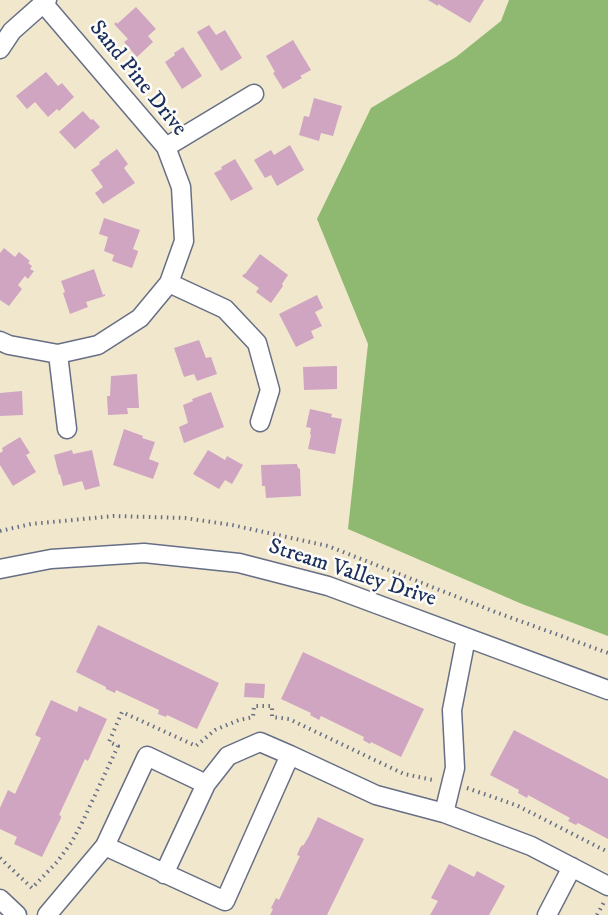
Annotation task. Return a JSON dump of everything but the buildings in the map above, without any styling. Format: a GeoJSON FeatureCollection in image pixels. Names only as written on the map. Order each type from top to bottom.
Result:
{"type":"FeatureCollection","features":[{"type":"Feature","properties":{"kind":"street"},"geometry":{"type":"LineString","coordinates":[[0,49],[12,31],[45,2]]}},
{"type":"Feature","properties":{"kind":"street","name":"Sand Pine Drive"},"geometry":{"type":"LineString","coordinates":[[0,341],[9,345],[58,354],[98,345],[140,318],[169,283],[183,241],[181,188],[166,147],[45,2]]}},
{"type":"Feature","properties":{"kind":"street"},"geometry":{"type":"LineString","coordinates":[[166,147],[254,93]]}},
{"type":"Feature","properties":{"kind":"street"},"geometry":{"type":"LineString","coordinates":[[169,283],[225,309],[257,343],[270,390],[260,422]]}},
{"type":"Feature","properties":{"kind":"street"},"geometry":{"type":"LineString","coordinates":[[58,354],[68,429]]}},
{"type":"Feature","properties":{"kind":"street","name":"Stream Valley Drive"},"geometry":{"type":"LineString","coordinates":[[0,569],[51,558],[144,553],[239,563],[328,586],[608,690]]}},
{"type":"Feature","properties":{"kind":"street"},"geometry":{"type":"LineString","coordinates":[[444,813],[455,768],[452,710],[466,638]]}},
{"type":"Feature","properties":{"kind":"street"},"geometry":{"type":"LineString","coordinates":[[164,874],[206,784],[228,756],[260,742],[376,795],[444,813],[531,846],[608,886]]}},
{"type":"Feature","properties":{"kind":"street"},"geometry":{"type":"LineString","coordinates":[[105,846],[225,902],[290,755]]}},
{"type":"Feature","properties":{"kind":"street"},"geometry":{"type":"LineString","coordinates":[[46,915],[105,846],[147,756],[206,784]]}},
{"type":"Feature","properties":{"kind":"street"},"geometry":{"type":"LineString","coordinates":[[547,915],[572,867]]}},
{"type":"Feature","properties":{"kind":"street"},"geometry":{"type":"LineString","coordinates":[[0,899],[17,915]]}},
{"type":"Feature","properties":{"kind":"path"},"geometry":{"type":"LineString","coordinates":[[597,915],[604,902],[608,903]]}},
{"type":"Feature","properties":{"kind":"green space"},"geometry":{"type":"Polygon","coordinates":[[[509,0],[608,0],[608,636],[522,604],[348,529],[368,344],[317,219],[371,108],[456,57],[501,21],[509,0]]]}}]}
